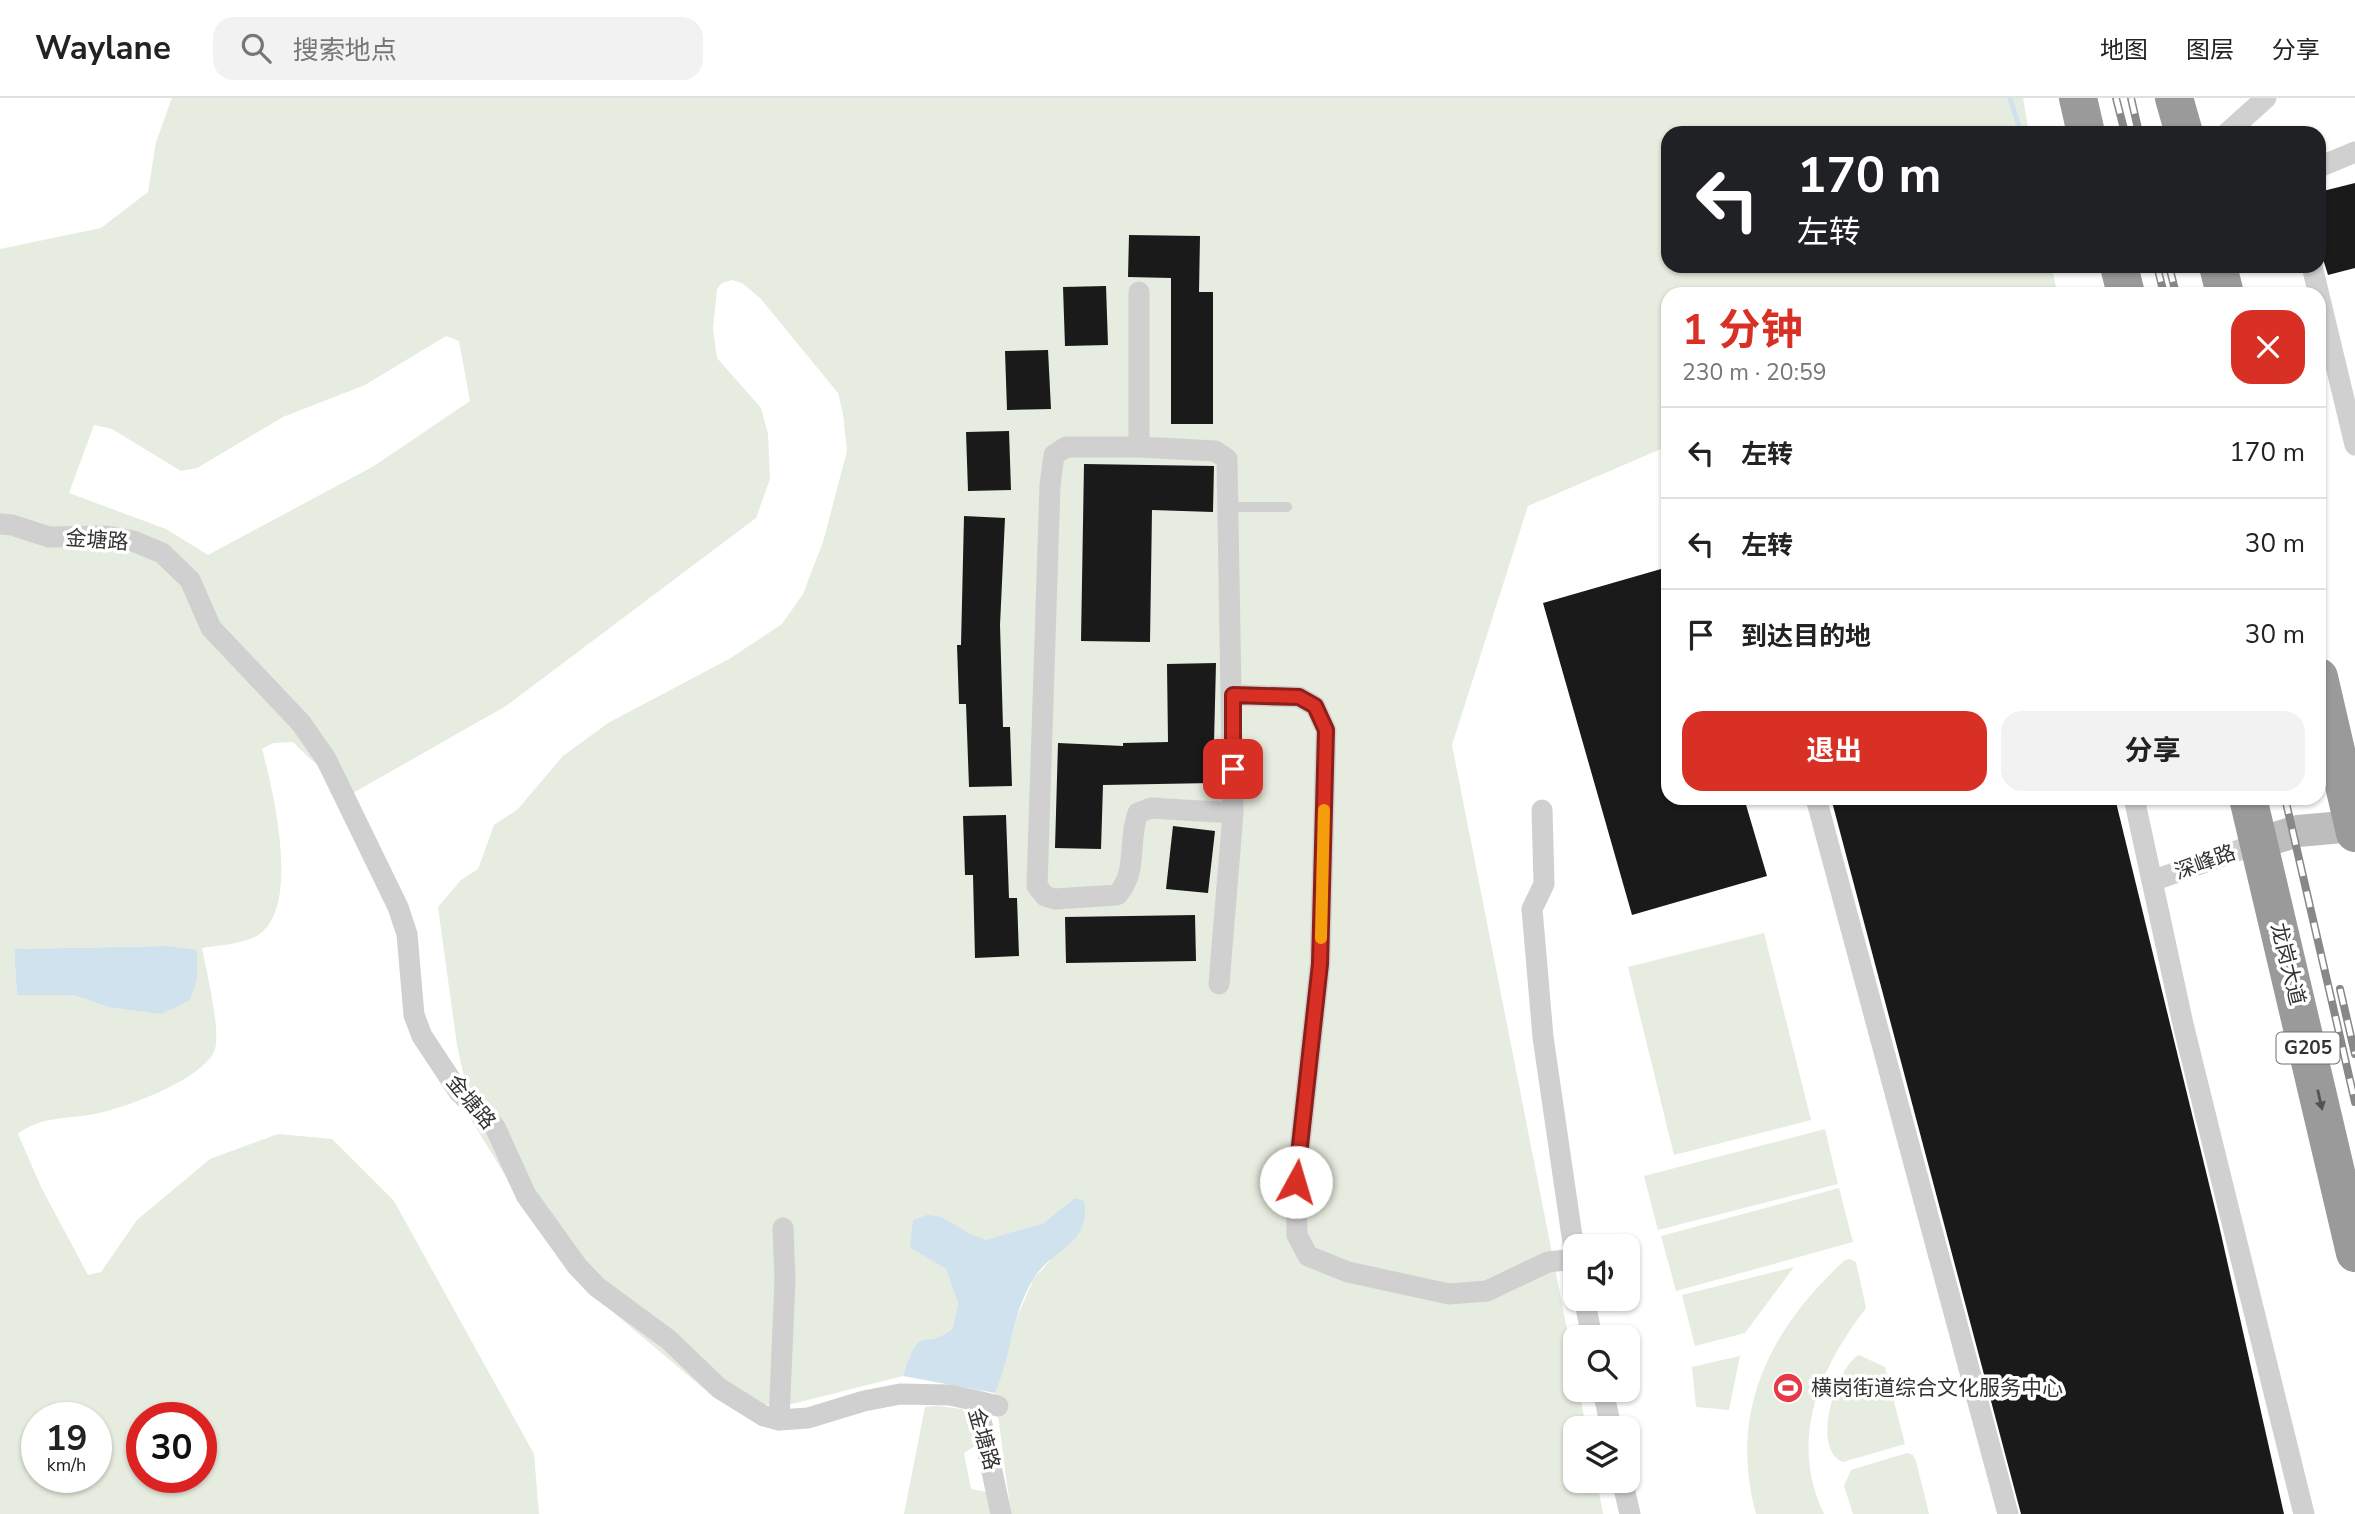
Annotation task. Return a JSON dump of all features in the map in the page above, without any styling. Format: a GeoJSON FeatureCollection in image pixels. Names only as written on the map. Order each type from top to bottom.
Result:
{"type":"FeatureCollection","features":[{"type":"Feature","properties":{"kind":"highway"},"geometry":{"type":"LineString","coordinates":[[2078,98],[2084,126]]}},
{"type":"Feature","properties":{"kind":"highway"},"geometry":{"type":"LineString","coordinates":[[2174,98],[2181,126]]}},
{"type":"Feature","properties":{"kind":"highway"},"geometry":{"type":"LineString","coordinates":[[2326,706],[2355,832]]}},
{"type":"Feature","properties":{"kind":"highway"},"geometry":{"type":"LineString","coordinates":[[2331,727],[2355,777]]}},
{"type":"Feature","properties":{"kind":"highway","name":"龙岗大道"},"geometry":{"type":"LineString","coordinates":[[2250,805],[2355,1253]]}},
{"type":"Feature","properties":{"kind":"street"},"geometry":{"type":"LineString","coordinates":[[2235,126],[2266,98]]}},
{"type":"Feature","properties":{"kind":"street"},"geometry":{"type":"LineString","coordinates":[[2326,164],[2355,152]]}},
{"type":"Feature","properties":{"kind":"street"},"geometry":{"type":"LineString","coordinates":[[1139,292],[1139,447]]}},
{"type":"Feature","properties":{"kind":"street"},"geometry":{"type":"LineString","coordinates":[[2326,324],[2355,445]]}},
{"type":"Feature","properties":{"kind":"street"},"geometry":{"type":"LineString","coordinates":[[1219,984],[1233,813],[1230,507],[1227,459],[1215,451],[1066,447],[1054,455],[1048,540],[1037,886],[1045,897],[1055,899],[1117,895],[1125,885],[1132,868],[1133,825],[1138,813],[1151,807],[1233,813]]}},
{"type":"Feature","properties":{"kind":"street","name":"金塘路"},"geometry":{"type":"LineString","coordinates":[[0,524],[12,525],[49,537],[121,538],[162,553],[190,580],[211,628],[301,723],[326,759],[398,907],[407,934],[412,1003],[417,1025],[459,1092],[495,1127],[526,1195],[577,1266],[597,1287],[669,1340],[719,1388],[751,1410],[779,1420],[808,1418],[864,1401],[900,1394],[950,1395],[987,1403],[1002,1514]]}},
{"type":"Feature","properties":{"kind":"street"},"geometry":{"type":"LineString","coordinates":[[1233,695],[1299,697],[1315,706],[1326,730],[1320,964],[1296,1182],[1297,1234],[1308,1256],[1348,1272],[1449,1293],[1487,1291],[1521,1278],[1548,1262],[1563,1260]]}},
{"type":"Feature","properties":{"kind":"street"},"geometry":{"type":"LineString","coordinates":[[1818,805],[2008,1514]]}},
{"type":"Feature","properties":{"kind":"street"},"geometry":{"type":"LineString","coordinates":[[2136,805],[2183,1024],[2304,1514]]}},
{"type":"Feature","properties":{"kind":"street"},"geometry":{"type":"LineString","coordinates":[[1542,810],[1544,884],[1532,909],[1543,1037],[1572,1234]]}},
{"type":"Feature","properties":{"kind":"street","name":"深峰路"},"geometry":{"type":"LineString","coordinates":[[2152,881],[2298,831],[2355,832]]}},
{"type":"Feature","properties":{"kind":"street"},"geometry":{"type":"LineString","coordinates":[[779,1420],[785,1280],[783,1228]]}},
{"type":"Feature","properties":{"kind":"street"},"geometry":{"type":"LineString","coordinates":[[1625,1493],[1630,1514]]}},
{"type":"Feature","properties":{"kind":"lane"},"geometry":{"type":"LineString","coordinates":[[1230,507],[1287,507]]}},
{"type":"Feature","properties":{"kind":"shaded area"},"geometry":{"type":"Polygon","coordinates":[[[172,98],[2023,98],[2028,126],[1661,126],[1661,273],[2053,273],[2056,287],[1661,287],[1661,449],[1528,506],[1452,745],[1566,1325],[1563,1325],[1563,1402],[1581,1402],[1584,1416],[1563,1416],[1563,1493],[1599,1493],[1603,1514],[1011,1514],[995,1393],[1018,1315],[1034,1278],[1050,1261],[1073,1198],[1044,1223],[986,1240],[968,1234],[942,1217],[910,1248],[946,1269],[958,1304],[954,1329],[943,1336],[918,1342],[903,1376],[780,1407],[760,1403],[730,1391],[716,1399],[582,1286],[522,1203],[458,1098],[467,1090],[457,1045],[438,907],[461,880],[478,869],[494,825],[517,810],[563,756],[608,723],[729,659],[782,624],[803,594],[823,542],[847,451],[838,393],[761,299],[742,283],[732,280],[722,283],[717,289],[713,329],[717,358],[761,408],[768,434],[770,479],[756,518],[506,706],[353,793],[293,742],[273,743],[262,749],[277,817],[281,872],[279,897],[273,918],[255,937],[202,948],[216,1029],[215,1049],[196,1071],[144,1099],[95,1114],[45,1121],[18,1134],[41,1187],[88,1275],[101,1272],[137,1220],[210,1159],[278,1134],[332,1139],[394,1201],[534,1454],[539,1514],[0,1514],[0,249],[101,228],[148,192],[156,142],[172,98]],[[446,336],[365,385],[283,417],[197,468],[181,471],[112,429],[94,425],[69,493],[166,529],[208,555],[374,466],[470,401],[459,341],[446,336]],[[167,946],[14,949],[17,995],[73,995],[108,1007],[197,951],[167,946]]]}},
{"type":"Feature","properties":{"kind":"shaded area"},"geometry":{"type":"Polygon","coordinates":[[[1764,933],[1811,1120],[1674,1155],[1628,967],[1764,933]]]}},
{"type":"Feature","properties":{"kind":"shaded area"},"geometry":{"type":"Polygon","coordinates":[[[1825,1129],[1838,1184],[1658,1230],[1644,1176],[1825,1129]]]}},
{"type":"Feature","properties":{"kind":"shaded area"},"geometry":{"type":"Polygon","coordinates":[[[1839,1188],[1853,1242],[1676,1291],[1661,1236],[1839,1188]]]}},
{"type":"Feature","properties":{"kind":"shaded area","name":"横岗街道综合文化服务中心"},"geometry":{"type":"Polygon","coordinates":[[[1845,1260],[1856,1262],[1866,1308],[1835,1355],[1823,1380],[1814,1405],[1809,1432],[1809,1459],[1814,1486],[1824,1514],[1756,1514],[1749,1476],[1748,1441],[1752,1407],[1762,1374],[1776,1344],[1796,1314],[1818,1286],[1845,1260]]]}},
{"type":"Feature","properties":{"kind":"shaded area"},"geometry":{"type":"Polygon","coordinates":[[[1794,1267],[1745,1333],[1695,1346],[1682,1295],[1794,1267]]]}},
{"type":"Feature","properties":{"kind":"shaded area","name":"横岗街道综合文化服务中心"},"geometry":{"type":"Polygon","coordinates":[[[1859,1355],[1885,1367],[1905,1444],[1843,1462],[1833,1454],[1828,1442],[1827,1426],[1835,1391],[1842,1375],[1859,1355]]]}},
{"type":"Feature","properties":{"kind":"shaded area"},"geometry":{"type":"Polygon","coordinates":[[[1740,1356],[1729,1410],[1696,1407],[1692,1367],[1740,1356]]]}},
{"type":"Feature","properties":{"kind":"shaded area"},"geometry":{"type":"Polygon","coordinates":[[[925,1407],[962,1409],[977,1427],[978,1444],[964,1453],[971,1489],[987,1492],[994,1514],[904,1514],[925,1407]]]}},
{"type":"Feature","properties":{"kind":"shaded area","name":"横岗街道综合文化服务中心"},"geometry":{"type":"Polygon","coordinates":[[[1907,1453],[1913,1455],[1916,1461],[1929,1514],[1853,1514],[1844,1486],[1851,1470],[1907,1453]]]}},
{"type":"Feature","properties":{"kind":"water"},"geometry":{"type":"Polygon","coordinates":[[[167,946],[197,950],[197,979],[190,1000],[161,1014],[108,1007],[73,995],[17,995],[14,949],[167,946]]]}},
{"type":"Feature","properties":{"kind":"water"},"geometry":{"type":"Polygon","coordinates":[[[1074,1198],[1084,1201],[1082,1227],[1077,1236],[1042,1268],[1027,1291],[995,1393],[903,1376],[918,1342],[942,1336],[953,1329],[958,1304],[946,1269],[910,1248],[913,1220],[927,1215],[942,1217],[986,1240],[1044,1223],[1074,1198]]]}},
{"type":"Feature","properties":{"kind":"building"},"geometry":{"type":"Polygon","coordinates":[[[2355,183],[2355,268],[2328,275],[2326,269],[2326,190],[2355,183]]]}},
{"type":"Feature","properties":{"kind":"building"},"geometry":{"type":"Polygon","coordinates":[[[1129,235],[1200,236],[1199,292],[1213,292],[1213,424],[1171,424],[1171,278],[1128,277],[1129,235]]]}},
{"type":"Feature","properties":{"kind":"building"},"geometry":{"type":"Polygon","coordinates":[[[1106,286],[1108,345],[1065,346],[1063,287],[1106,286]]]}},
{"type":"Feature","properties":{"kind":"building"},"geometry":{"type":"Polygon","coordinates":[[[1048,350],[1051,409],[1007,410],[1005,351],[1048,350]]]}},
{"type":"Feature","properties":{"kind":"building"},"geometry":{"type":"Polygon","coordinates":[[[1009,431],[1011,490],[968,491],[966,432],[1009,431]]]}},
{"type":"Feature","properties":{"kind":"building"},"geometry":{"type":"Polygon","coordinates":[[[1084,464],[1214,466],[1213,512],[1152,510],[1150,642],[1081,641],[1084,464]]]}},
{"type":"Feature","properties":{"kind":"building"},"geometry":{"type":"Polygon","coordinates":[[[964,516],[1005,518],[1000,625],[1003,727],[1010,727],[1012,786],[969,787],[966,704],[959,704],[957,645],[961,645],[964,516]]]}},
{"type":"Feature","properties":{"kind":"building"},"geometry":{"type":"Polygon","coordinates":[[[1661,569],[1661,805],[1746,805],[1767,876],[1632,915],[1543,603],[1661,569]]]}},
{"type":"Feature","properties":{"kind":"building"},"geometry":{"type":"Polygon","coordinates":[[[1216,663],[1213,783],[1103,785],[1101,849],[1055,848],[1058,743],[1123,746],[1123,743],[1168,742],[1167,664],[1216,663]]]}},
{"type":"Feature","properties":{"kind":"building"},"geometry":{"type":"Polygon","coordinates":[[[1833,805],[2117,805],[2219,1225],[2284,1514],[2021,1514],[1833,805]]]}},
{"type":"Feature","properties":{"kind":"building"},"geometry":{"type":"Polygon","coordinates":[[[1006,815],[1009,898],[1017,898],[1019,956],[975,958],[973,875],[965,875],[963,816],[1006,815]]]}},
{"type":"Feature","properties":{"kind":"building"},"geometry":{"type":"Polygon","coordinates":[[[1173,826],[1215,831],[1208,893],[1166,889],[1173,826]]]}},
{"type":"Feature","properties":{"kind":"building"},"geometry":{"type":"Polygon","coordinates":[[[1195,915],[1196,961],[1066,963],[1065,917],[1195,915]]]}},
{"type":"Feature","properties":{"kind":"waterway"},"geometry":{"type":"LineString","coordinates":[[2010,98],[2019,126]]}},
{"type":"Feature","properties":{"kind":"railway"},"geometry":{"type":"LineString","coordinates":[[2116,98],[2123,126]]}},
{"type":"Feature","properties":{"kind":"railway"},"geometry":{"type":"LineString","coordinates":[[2131,98],[2137,126]]}},
{"type":"Feature","properties":{"kind":"railway"},"geometry":{"type":"LineString","coordinates":[[2159,273],[2162,287]]}},
{"type":"Feature","properties":{"kind":"railway"},"geometry":{"type":"LineString","coordinates":[[2171,273],[2174,287]]}},
{"type":"Feature","properties":{"kind":"railway"},"geometry":{"type":"LineString","coordinates":[[2287,805],[2355,1102]]}},
{"type":"Feature","properties":{"kind":"railway"},"geometry":{"type":"LineString","coordinates":[[2340,989],[2355,1054]]}},
{"type":"Feature","properties":{"kind":"slow traffic"},"geometry":{"type":"LineString","coordinates":[[1321,938],[1324,810]]}},
{"type":"Feature","properties":{"kind":"place","name":"横岗街道综合文化服务中心"},"geometry":{"type":"Point","coordinates":[1788,1388]}},
{"type":"Feature","properties":{"kind":"route"},"geometry":{"type":"LineString","coordinates":[[1233,769],[1233,695],[1299,697],[1315,706],[1326,730],[1320,964],[1296,1182]]}}]}
